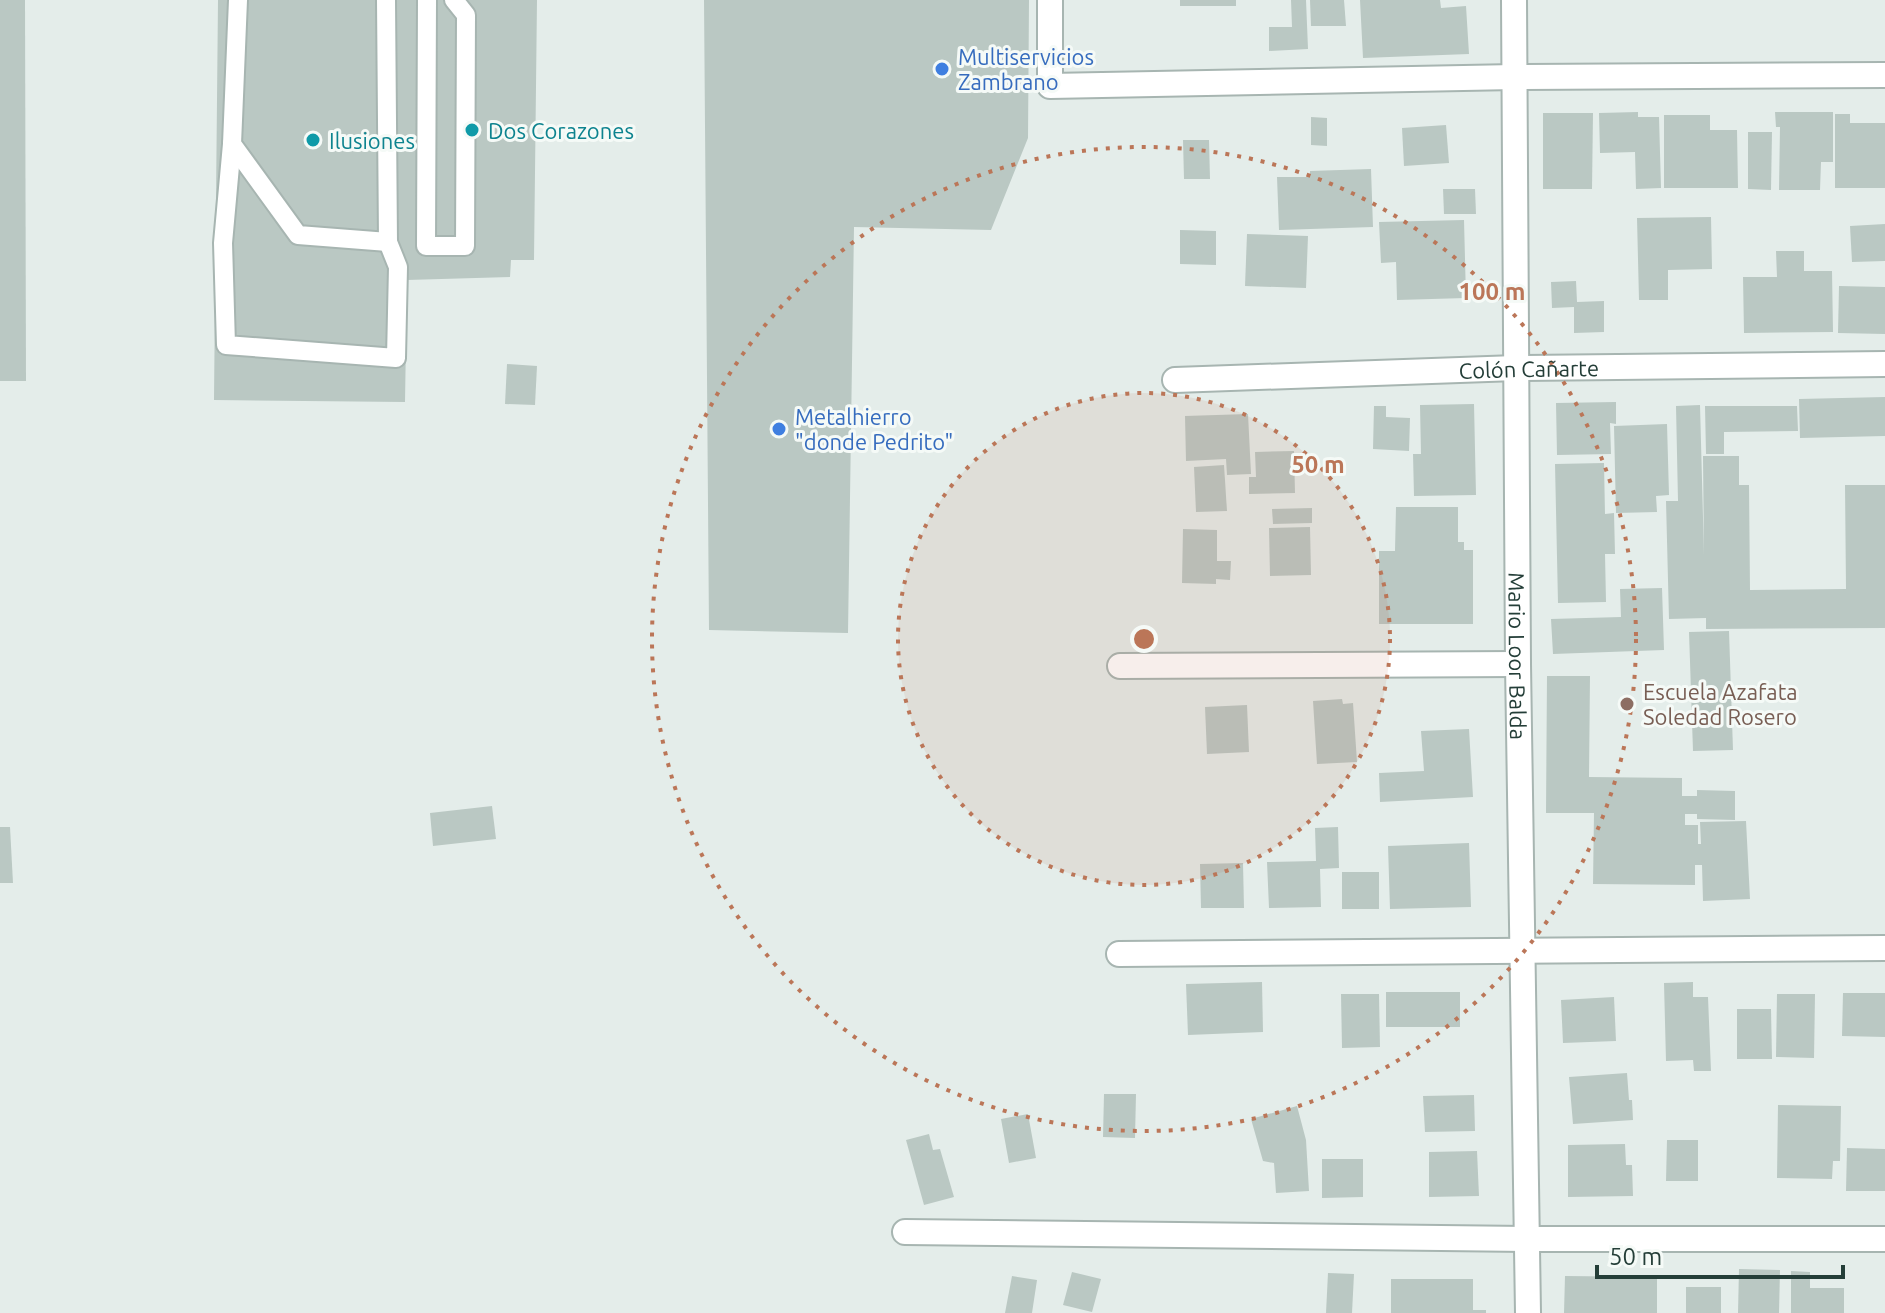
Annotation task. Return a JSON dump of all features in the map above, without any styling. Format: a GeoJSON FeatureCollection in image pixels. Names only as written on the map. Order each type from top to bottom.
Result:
{"type":"FeatureCollection","features":[{"type":"Feature","properties":{"kind":"street"},"geometry":{"type":"LineString","coordinates":[[1050,0],[1050,86],[1515,77],[1885,75]]}},
{"type":"Feature","properties":{"kind":"street","name":"Mario Loor Balda"},"geometry":{"type":"LineString","coordinates":[[1514,0],[1518,664],[1528,1313]]}},
{"type":"Feature","properties":{"kind":"street","name":"Colón Cañarte"},"geometry":{"type":"LineString","coordinates":[[1175,380],[1516,368],[1885,364]]}},
{"type":"Feature","properties":{"kind":"street"},"geometry":{"type":"LineString","coordinates":[[1120,666],[1518,664]]}},
{"type":"Feature","properties":{"kind":"street"},"geometry":{"type":"LineString","coordinates":[[1119,954],[1885,948]]}},
{"type":"Feature","properties":{"kind":"street"},"geometry":{"type":"LineString","coordinates":[[905,1232],[1528,1239],[1885,1239]]}},
{"type":"Feature","properties":{"kind":"lane"},"geometry":{"type":"LineString","coordinates":[[238,0],[232,144],[223,243],[226,345],[396,358],[398,267],[388,242],[386,0]]}},
{"type":"Feature","properties":{"kind":"lane"},"geometry":{"type":"LineString","coordinates":[[427,0],[426,246],[465,246],[466,15],[454,0]]}},
{"type":"Feature","properties":{"kind":"lane"},"geometry":{"type":"LineString","coordinates":[[232,144],[298,235],[388,242]]}},
{"type":"Feature","properties":{"kind":"building"},"geometry":{"type":"Polygon","coordinates":[[[0,0],[25,0],[26,381],[0,381],[0,0]]]}},
{"type":"Feature","properties":{"kind":"building","name":"Ilusiones"},"geometry":{"type":"Polygon","coordinates":[[[218,0],[537,0],[534,260],[511,260],[510,277],[407,280],[405,402],[214,400],[218,0]]]}},
{"type":"Feature","properties":{"kind":"building","name":"Metalhierro \"donde Pedrito\""},"geometry":{"type":"Polygon","coordinates":[[[704,0],[1029,0],[1028,138],[991,230],[854,227],[848,633],[709,630],[704,0]]]}},
{"type":"Feature","properties":{"kind":"building"},"geometry":{"type":"Polygon","coordinates":[[[1180,0],[1236,0],[1236,6],[1180,6],[1180,0]]]}},
{"type":"Feature","properties":{"kind":"building"},"geometry":{"type":"Polygon","coordinates":[[[1291,0],[1306,0],[1308,49],[1269,51],[1269,27],[1292,27],[1291,0]]]}},
{"type":"Feature","properties":{"kind":"building"},"geometry":{"type":"Polygon","coordinates":[[[1310,0],[1344,0],[1346,26],[1311,26],[1310,0]]]}},
{"type":"Feature","properties":{"kind":"building"},"geometry":{"type":"Polygon","coordinates":[[[1360,0],[1440,0],[1441,8],[1466,6],[1469,54],[1363,58],[1360,0]]]}},
{"type":"Feature","properties":{"kind":"building"},"geometry":{"type":"Polygon","coordinates":[[[1638,112],[1638,117],[1659,117],[1661,188],[1636,189],[1635,152],[1600,153],[1599,113],[1638,112]]]}},
{"type":"Feature","properties":{"kind":"building"},"geometry":{"type":"Polygon","coordinates":[[[1775,112],[1833,112],[1833,162],[1821,162],[1820,190],[1779,190],[1780,127],[1776,127],[1775,112]]]}},
{"type":"Feature","properties":{"kind":"building"},"geometry":{"type":"Polygon","coordinates":[[[1543,113],[1593,113],[1592,189],[1543,189],[1543,113]]]}},
{"type":"Feature","properties":{"kind":"building"},"geometry":{"type":"Polygon","coordinates":[[[1835,114],[1850,114],[1850,123],[1885,123],[1885,188],[1835,188],[1835,114]]]}},
{"type":"Feature","properties":{"kind":"building"},"geometry":{"type":"Polygon","coordinates":[[[1664,115],[1710,115],[1710,130],[1737,130],[1738,188],[1664,188],[1664,115]]]}},
{"type":"Feature","properties":{"kind":"building"},"geometry":{"type":"Polygon","coordinates":[[[1311,117],[1327,118],[1327,146],[1311,145],[1311,117]]]}},
{"type":"Feature","properties":{"kind":"building"},"geometry":{"type":"Polygon","coordinates":[[[1446,125],[1449,163],[1404,166],[1402,128],[1446,125]]]}},
{"type":"Feature","properties":{"kind":"building"},"geometry":{"type":"Polygon","coordinates":[[[1748,132],[1772,132],[1771,190],[1748,189],[1748,132]]]}},
{"type":"Feature","properties":{"kind":"building"},"geometry":{"type":"Polygon","coordinates":[[[1183,140],[1209,140],[1210,179],[1184,179],[1183,140]]]}},
{"type":"Feature","properties":{"kind":"building"},"geometry":{"type":"Polygon","coordinates":[[[1371,169],[1373,227],[1279,230],[1277,177],[1310,177],[1310,171],[1371,169]]]}},
{"type":"Feature","properties":{"kind":"building"},"geometry":{"type":"Polygon","coordinates":[[[1443,189],[1475,189],[1476,214],[1444,214],[1443,189]]]}},
{"type":"Feature","properties":{"kind":"building"},"geometry":{"type":"Polygon","coordinates":[[[1711,217],[1712,269],[1668,270],[1668,300],[1639,300],[1637,218],[1711,217]]]}},
{"type":"Feature","properties":{"kind":"building"},"geometry":{"type":"Polygon","coordinates":[[[1464,220],[1466,298],[1397,300],[1396,262],[1381,263],[1379,222],[1464,220]]]}},
{"type":"Feature","properties":{"kind":"building"},"geometry":{"type":"Polygon","coordinates":[[[1885,224],[1885,261],[1852,262],[1850,226],[1885,224]]]}},
{"type":"Feature","properties":{"kind":"building"},"geometry":{"type":"Polygon","coordinates":[[[1180,230],[1216,231],[1216,265],[1180,264],[1180,230]]]}},
{"type":"Feature","properties":{"kind":"building"},"geometry":{"type":"Polygon","coordinates":[[[1247,234],[1308,236],[1306,288],[1245,286],[1247,234]]]}},
{"type":"Feature","properties":{"kind":"building"},"geometry":{"type":"Polygon","coordinates":[[[1776,251],[1804,251],[1804,271],[1832,271],[1833,332],[1744,333],[1743,277],[1777,277],[1776,251]]]}},
{"type":"Feature","properties":{"kind":"building"},"geometry":{"type":"Polygon","coordinates":[[[1576,281],[1577,302],[1604,301],[1604,332],[1574,333],[1574,307],[1552,308],[1551,282],[1576,281]]]}},
{"type":"Feature","properties":{"kind":"building"},"geometry":{"type":"Polygon","coordinates":[[[1839,286],[1885,287],[1885,334],[1838,333],[1839,286]]]}},
{"type":"Feature","properties":{"kind":"building"},"geometry":{"type":"Polygon","coordinates":[[[507,364],[537,366],[535,405],[505,404],[507,364]]]}},
{"type":"Feature","properties":{"kind":"building"},"geometry":{"type":"Polygon","coordinates":[[[1885,397],[1885,436],[1800,438],[1799,399],[1885,397]]]}},
{"type":"Feature","properties":{"kind":"building"},"geometry":{"type":"Polygon","coordinates":[[[1616,402],[1616,424],[1610,423],[1611,454],[1557,455],[1556,403],[1616,402]]]}},
{"type":"Feature","properties":{"kind":"building"},"geometry":{"type":"Polygon","coordinates":[[[1474,404],[1476,495],[1414,496],[1413,454],[1421,454],[1420,405],[1474,404]]]}},
{"type":"Feature","properties":{"kind":"building"},"geometry":{"type":"Polygon","coordinates":[[[1700,405],[1704,555],[1703,456],[1739,456],[1739,485],[1749,485],[1750,590],[1846,589],[1845,485],[1885,485],[1885,628],[1706,629],[1706,618],[1669,619],[1666,501],[1678,501],[1676,406],[1700,405]]]}},
{"type":"Feature","properties":{"kind":"building"},"geometry":{"type":"Polygon","coordinates":[[[1374,406],[1386,406],[1386,417],[1410,418],[1409,451],[1373,449],[1374,406]]]}},
{"type":"Feature","properties":{"kind":"building"},"geometry":{"type":"Polygon","coordinates":[[[1705,406],[1797,406],[1798,431],[1724,432],[1724,454],[1706,454],[1705,406]]]}},
{"type":"Feature","properties":{"kind":"building"},"geometry":{"type":"Polygon","coordinates":[[[1248,414],[1251,474],[1227,475],[1226,459],[1186,461],[1185,416],[1248,414]]]}},
{"type":"Feature","properties":{"kind":"building"},"geometry":{"type":"Polygon","coordinates":[[[1667,424],[1669,495],[1656,496],[1657,512],[1616,513],[1614,426],[1667,424]]]}},
{"type":"Feature","properties":{"kind":"building"},"geometry":{"type":"Polygon","coordinates":[[[1294,451],[1295,493],[1249,494],[1249,477],[1256,477],[1255,452],[1294,451]]]}},
{"type":"Feature","properties":{"kind":"building"},"geometry":{"type":"Polygon","coordinates":[[[1604,463],[1605,514],[1614,513],[1615,554],[1605,554],[1606,602],[1558,603],[1555,464],[1604,463]]]}},
{"type":"Feature","properties":{"kind":"building"},"geometry":{"type":"Polygon","coordinates":[[[1224,465],[1227,511],[1196,512],[1194,467],[1224,465]]]}},
{"type":"Feature","properties":{"kind":"building"},"geometry":{"type":"Polygon","coordinates":[[[1396,507],[1458,507],[1458,542],[1464,542],[1464,550],[1473,550],[1473,624],[1379,624],[1379,551],[1395,551],[1396,507]]]}},
{"type":"Feature","properties":{"kind":"building"},"geometry":{"type":"Polygon","coordinates":[[[1312,508],[1312,523],[1273,524],[1272,509],[1312,508]]]}},
{"type":"Feature","properties":{"kind":"building"},"geometry":{"type":"Polygon","coordinates":[[[1310,527],[1311,575],[1270,576],[1269,528],[1310,527]]]}},
{"type":"Feature","properties":{"kind":"building"},"geometry":{"type":"Polygon","coordinates":[[[1183,529],[1217,530],[1217,561],[1231,561],[1230,580],[1216,579],[1216,584],[1182,583],[1183,529]]]}},
{"type":"Feature","properties":{"kind":"building"},"geometry":{"type":"Polygon","coordinates":[[[1662,588],[1664,650],[1553,654],[1551,619],[1621,617],[1620,589],[1662,588]]]}},
{"type":"Feature","properties":{"kind":"building"},"geometry":{"type":"Polygon","coordinates":[[[1729,631],[1733,750],[1693,751],[1689,632],[1729,631]]]}},
{"type":"Feature","properties":{"kind":"building"},"geometry":{"type":"Polygon","coordinates":[[[1547,676],[1590,676],[1589,777],[1682,778],[1682,796],[1697,796],[1697,790],[1735,791],[1735,820],[1697,819],[1697,814],[1685,814],[1685,825],[1698,825],[1698,844],[1701,844],[1700,822],[1746,821],[1750,899],[1703,901],[1702,865],[1695,865],[1695,885],[1593,884],[1594,813],[1546,813],[1547,676]]]}},
{"type":"Feature","properties":{"kind":"building"},"geometry":{"type":"Polygon","coordinates":[[[1342,699],[1343,704],[1353,703],[1357,762],[1317,764],[1313,701],[1342,699]]]}},
{"type":"Feature","properties":{"kind":"building"},"geometry":{"type":"Polygon","coordinates":[[[1247,705],[1249,752],[1207,754],[1205,707],[1247,705]]]}},
{"type":"Feature","properties":{"kind":"building"},"geometry":{"type":"Polygon","coordinates":[[[1469,729],[1473,797],[1380,802],[1379,773],[1424,771],[1421,731],[1469,729]]]}},
{"type":"Feature","properties":{"kind":"building"},"geometry":{"type":"Polygon","coordinates":[[[492,806],[496,839],[433,846],[430,813],[492,806]]]}},
{"type":"Feature","properties":{"kind":"building"},"geometry":{"type":"Polygon","coordinates":[[[0,827],[10,827],[13,883],[0,883],[0,827]]]}},
{"type":"Feature","properties":{"kind":"building"},"geometry":{"type":"Polygon","coordinates":[[[1338,827],[1339,868],[1320,869],[1321,907],[1269,908],[1267,862],[1316,861],[1315,828],[1338,827]]]}},
{"type":"Feature","properties":{"kind":"building"},"geometry":{"type":"Polygon","coordinates":[[[1469,843],[1471,907],[1390,909],[1388,846],[1469,843]]]}},
{"type":"Feature","properties":{"kind":"building"},"geometry":{"type":"Polygon","coordinates":[[[1243,863],[1244,908],[1201,908],[1200,864],[1243,863]]]}},
{"type":"Feature","properties":{"kind":"building"},"geometry":{"type":"Polygon","coordinates":[[[1342,872],[1379,872],[1379,909],[1342,909],[1342,872]]]}},
{"type":"Feature","properties":{"kind":"building"},"geometry":{"type":"Polygon","coordinates":[[[1262,982],[1263,1032],[1188,1035],[1186,984],[1262,982]]]}},
{"type":"Feature","properties":{"kind":"building"},"geometry":{"type":"Polygon","coordinates":[[[1693,982],[1693,997],[1708,997],[1711,1071],[1694,1071],[1693,1060],[1666,1061],[1664,983],[1693,982]]]}},
{"type":"Feature","properties":{"kind":"building"},"geometry":{"type":"Polygon","coordinates":[[[1386,992],[1460,992],[1460,1027],[1386,1027],[1386,992]]]}},
{"type":"Feature","properties":{"kind":"building"},"geometry":{"type":"Polygon","coordinates":[[[1843,993],[1885,993],[1885,1037],[1842,1036],[1843,993]]]}},
{"type":"Feature","properties":{"kind":"building"},"geometry":{"type":"Polygon","coordinates":[[[1341,994],[1379,994],[1380,1047],[1342,1048],[1341,994]]]}},
{"type":"Feature","properties":{"kind":"building"},"geometry":{"type":"Polygon","coordinates":[[[1777,994],[1815,994],[1814,1058],[1776,1057],[1777,994]]]}},
{"type":"Feature","properties":{"kind":"building"},"geometry":{"type":"Polygon","coordinates":[[[1614,997],[1616,1041],[1563,1043],[1561,1000],[1614,997]]]}},
{"type":"Feature","properties":{"kind":"building"},"geometry":{"type":"Polygon","coordinates":[[[1737,1009],[1771,1009],[1772,1059],[1737,1059],[1737,1009]]]}},
{"type":"Feature","properties":{"kind":"building"},"geometry":{"type":"Polygon","coordinates":[[[1627,1073],[1633,1120],[1573,1124],[1569,1077],[1627,1073]]]}},
{"type":"Feature","properties":{"kind":"building"},"geometry":{"type":"Polygon","coordinates":[[[1104,1094],[1136,1094],[1135,1138],[1103,1137],[1104,1094]]]}},
{"type":"Feature","properties":{"kind":"building"},"geometry":{"type":"Polygon","coordinates":[[[1474,1095],[1475,1131],[1425,1132],[1423,1096],[1474,1095]]]}},
{"type":"Feature","properties":{"kind":"building"},"geometry":{"type":"Polygon","coordinates":[[[1778,1105],[1841,1106],[1840,1161],[1833,1161],[1832,1179],[1777,1178],[1778,1105]]]}},
{"type":"Feature","properties":{"kind":"building"},"geometry":{"type":"Polygon","coordinates":[[[1297,1106],[1306,1140],[1309,1191],[1276,1193],[1274,1163],[1263,1161],[1251,1119],[1297,1106]]]}},
{"type":"Feature","properties":{"kind":"building"},"geometry":{"type":"Polygon","coordinates":[[[1028,1114],[1036,1158],[1009,1163],[1001,1119],[1028,1114]]]}},
{"type":"Feature","properties":{"kind":"building"},"geometry":{"type":"Polygon","coordinates":[[[929,1134],[933,1150],[940,1149],[954,1197],[924,1205],[906,1140],[929,1134]]]}},
{"type":"Feature","properties":{"kind":"building"},"geometry":{"type":"Polygon","coordinates":[[[1667,1140],[1698,1140],[1698,1181],[1666,1181],[1667,1140]]]}},
{"type":"Feature","properties":{"kind":"building"},"geometry":{"type":"Polygon","coordinates":[[[1625,1144],[1626,1165],[1632,1165],[1633,1196],[1568,1197],[1568,1145],[1625,1144]]]}},
{"type":"Feature","properties":{"kind":"building"},"geometry":{"type":"Polygon","coordinates":[[[1847,1148],[1885,1149],[1885,1191],[1846,1191],[1847,1148]]]}},
{"type":"Feature","properties":{"kind":"building"},"geometry":{"type":"Polygon","coordinates":[[[1477,1151],[1479,1196],[1429,1197],[1429,1152],[1477,1151]]]}},
{"type":"Feature","properties":{"kind":"building"},"geometry":{"type":"Polygon","coordinates":[[[1322,1159],[1363,1159],[1363,1197],[1322,1198],[1322,1159]]]}},
{"type":"Feature","properties":{"kind":"building"},"geometry":{"type":"Polygon","coordinates":[[[1739,1269],[1780,1270],[1779,1313],[1738,1313],[1739,1269]]]}},
{"type":"Feature","properties":{"kind":"building"},"geometry":{"type":"Polygon","coordinates":[[[1791,1271],[1810,1272],[1810,1288],[1844,1288],[1844,1313],[1791,1313],[1791,1271]]]}},
{"type":"Feature","properties":{"kind":"building"},"geometry":{"type":"Polygon","coordinates":[[[1072,1272],[1101,1279],[1092,1312],[1063,1305],[1072,1272]]]}},
{"type":"Feature","properties":{"kind":"building"},"geometry":{"type":"Polygon","coordinates":[[[1328,1273],[1354,1274],[1352,1313],[1326,1313],[1328,1273]]]}},
{"type":"Feature","properties":{"kind":"building"},"geometry":{"type":"Polygon","coordinates":[[[1012,1276],[1037,1280],[1032,1313],[1005,1313],[1012,1276]]]}},
{"type":"Feature","properties":{"kind":"building"},"geometry":{"type":"Polygon","coordinates":[[[1565,1276],[1657,1277],[1657,1313],[1564,1313],[1565,1276]]]}},
{"type":"Feature","properties":{"kind":"building"},"geometry":{"type":"Polygon","coordinates":[[[1391,1279],[1473,1279],[1473,1310],[1486,1310],[1486,1313],[1391,1313],[1391,1279]]]}},
{"type":"Feature","properties":{"kind":"building"},"geometry":{"type":"Polygon","coordinates":[[[1686,1287],[1721,1287],[1721,1313],[1686,1313],[1686,1287]]]}},
{"type":"Feature","properties":{"kind":"place","name":"Multiservicios Zambrano"},"geometry":{"type":"Point","coordinates":[942,69]}},
{"type":"Feature","properties":{"kind":"place","name":"Dos Corazones"},"geometry":{"type":"Point","coordinates":[472,130]}},
{"type":"Feature","properties":{"kind":"place","name":"Ilusiones"},"geometry":{"type":"Point","coordinates":[313,140]}},
{"type":"Feature","properties":{"kind":"place","name":"Metalhierro \"donde Pedrito\""},"geometry":{"type":"Point","coordinates":[779,429]}},
{"type":"Feature","properties":{"kind":"place","name":"Escuela Azafata Soledad Rosero"},"geometry":{"type":"Point","coordinates":[1627,704]}}]}
